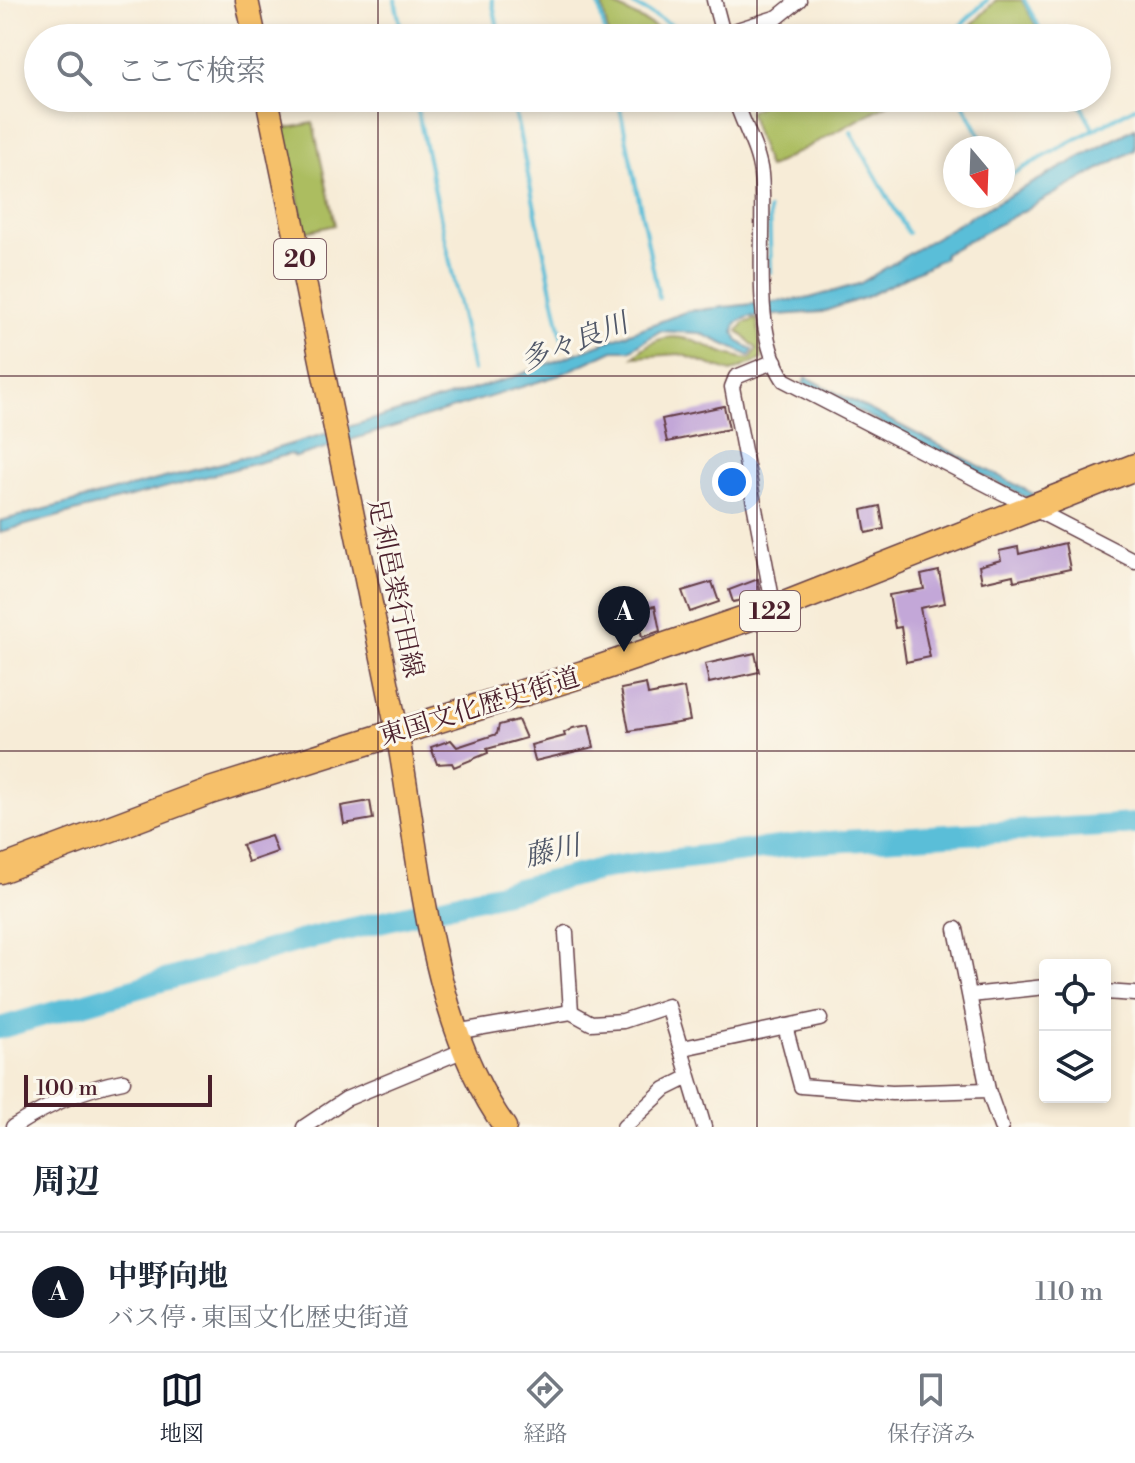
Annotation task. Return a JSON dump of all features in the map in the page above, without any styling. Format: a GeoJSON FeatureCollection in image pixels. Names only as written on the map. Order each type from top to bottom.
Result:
{"type":"FeatureCollection","features":[{"type":"Feature","properties":{"kind":"highway","name":"東国文化歴史街道"},"geometry":{"type":"LineString","coordinates":[[0,870],[210,791],[568,679],[774,609],[1135,467]]}},
{"type":"Feature","properties":{"kind":"main road"},"geometry":{"type":"LineString","coordinates":[[247,0],[252,24]]}},
{"type":"Feature","properties":{"kind":"main road","name":"足利邑楽行田線"},"geometry":{"type":"LineString","coordinates":[[270,112],[397,731],[433,936],[459,1042],[483,1095],[505,1127]]}},
{"type":"Feature","properties":{"kind":"street"},"geometry":{"type":"LineString","coordinates":[[714,0],[721,24]]}},
{"type":"Feature","properties":{"kind":"street"},"geometry":{"type":"LineString","coordinates":[[758,24],[778,17],[799,0]]}},
{"type":"Feature","properties":{"kind":"street"},"geometry":{"type":"LineString","coordinates":[[740,112],[761,174],[766,328],[784,380],[1030,510],[1135,561]]}},
{"type":"Feature","properties":{"kind":"street"},"geometry":{"type":"LineString","coordinates":[[774,609],[732,387],[736,377],[775,361]]}},
{"type":"Feature","properties":{"kind":"street"},"geometry":{"type":"LineString","coordinates":[[956,929],[988,1090],[1001,1127]]}},
{"type":"Feature","properties":{"kind":"street"},"geometry":{"type":"LineString","coordinates":[[566,933],[571,1012]]}},
{"type":"Feature","properties":{"kind":"street"},"geometry":{"type":"LineString","coordinates":[[971,995],[1039,988]]}},
{"type":"Feature","properties":{"kind":"street"},"geometry":{"type":"LineString","coordinates":[[1111,992],[1135,994]]}},
{"type":"Feature","properties":{"kind":"street"},"geometry":{"type":"LineString","coordinates":[[304,1127],[346,1099],[459,1042],[571,1012],[591,1023],[623,1021],[668,1006],[683,1048],[687,1078],[704,1127]]}},
{"type":"Feature","properties":{"kind":"street"},"geometry":{"type":"LineString","coordinates":[[683,1048],[820,1019]]}},
{"type":"Feature","properties":{"kind":"street"},"geometry":{"type":"LineString","coordinates":[[785,1026],[801,1086],[892,1093],[988,1090]]}},
{"type":"Feature","properties":{"kind":"street"},"geometry":{"type":"LineString","coordinates":[[624,1127],[665,1089],[687,1078]]}},
{"type":"Feature","properties":{"kind":"street"},"geometry":{"type":"LineString","coordinates":[[13,1127],[101,1085],[123,1081]]}},
{"type":"Feature","properties":{"kind":"green space"},"geometry":{"type":"Polygon","coordinates":[[[601,0],[650,24],[606,24],[601,0]]]}},
{"type":"Feature","properties":{"kind":"green space"},"geometry":{"type":"Polygon","coordinates":[[[996,0],[1022,0],[1035,24],[973,24],[996,0]]]}},
{"type":"Feature","properties":{"kind":"green space"},"geometry":{"type":"Polygon","coordinates":[[[749,112],[873,112],[768,168],[749,112]]]}},
{"type":"Feature","properties":{"kind":"green space"},"geometry":{"type":"Polygon","coordinates":[[[313,123],[335,225],[305,232],[283,129],[313,123]]]}},
{"type":"Feature","properties":{"kind":"green space"},"geometry":{"type":"Polygon","coordinates":[[[757,319],[762,359],[731,372],[680,354],[633,357],[649,344],[664,338],[678,338],[751,359],[757,349],[738,331],[744,323],[757,319]]]}},
{"type":"Feature","properties":{"kind":"water"},"geometry":{"type":"Polygon","coordinates":[[[1135,128],[1135,150],[944,254],[944,258],[866,297],[822,312],[748,317],[736,323],[734,332],[738,341],[753,350],[750,356],[700,333],[660,331],[630,350],[613,350],[560,375],[296,457],[290,454],[0,532],[0,521],[268,451],[508,379],[688,311],[810,298],[859,284],[986,208],[1015,208],[1015,193],[1135,128]]]}},
{"type":"Feature","properties":{"kind":"water"},"geometry":{"type":"Polygon","coordinates":[[[806,377],[1036,495],[1028,498],[803,383],[806,377]]]}},
{"type":"Feature","properties":{"kind":"building"},"geometry":{"type":"Polygon","coordinates":[[[724,406],[729,429],[667,442],[662,419],[724,406]]]}},
{"type":"Feature","properties":{"kind":"building"},"geometry":{"type":"Polygon","coordinates":[[[880,506],[884,529],[866,533],[862,510],[880,506]]]}},
{"type":"Feature","properties":{"kind":"building"},"geometry":{"type":"Polygon","coordinates":[[[1065,543],[1070,569],[1014,581],[1013,575],[982,582],[979,566],[1001,560],[999,551],[1018,547],[1019,554],[1065,543]]]}},
{"type":"Feature","properties":{"kind":"building"},"geometry":{"type":"Polygon","coordinates":[[[939,571],[945,603],[920,608],[930,657],[906,662],[901,627],[895,628],[889,595],[924,589],[921,575],[939,571]]]}},
{"type":"Feature","properties":{"kind":"building"},"geometry":{"type":"Polygon","coordinates":[[[758,579],[761,596],[733,602],[729,590],[758,579]]]}},
{"type":"Feature","properties":{"kind":"building"},"geometry":{"type":"Polygon","coordinates":[[[712,582],[719,602],[690,612],[682,591],[712,582]]]}},
{"type":"Feature","properties":{"kind":"building"},"geometry":{"type":"Polygon","coordinates":[[[655,606],[660,631],[642,637],[636,610],[655,606]]]}},
{"type":"Feature","properties":{"kind":"building"},"geometry":{"type":"Polygon","coordinates":[[[755,653],[759,672],[709,683],[705,664],[755,653]]]}},
{"type":"Feature","properties":{"kind":"building"},"geometry":{"type":"Polygon","coordinates":[[[646,684],[648,695],[684,688],[690,721],[629,731],[621,689],[646,684]]]}},
{"type":"Feature","properties":{"kind":"building"},"geometry":{"type":"Polygon","coordinates":[[[518,720],[526,738],[487,749],[488,753],[454,767],[452,763],[437,764],[431,747],[451,740],[457,747],[497,734],[499,725],[518,720]]]}},
{"type":"Feature","properties":{"kind":"building"},"geometry":{"type":"Polygon","coordinates":[[[589,725],[594,747],[535,761],[531,745],[565,736],[564,733],[573,728],[589,725]]]}},
{"type":"Feature","properties":{"kind":"building"},"geometry":{"type":"Polygon","coordinates":[[[370,801],[373,819],[344,824],[341,806],[370,801]]]}},
{"type":"Feature","properties":{"kind":"building"},"geometry":{"type":"Polygon","coordinates":[[[271,836],[277,852],[248,862],[242,845],[271,836]]]}},
{"type":"Feature","properties":{"kind":"waterway"},"geometry":{"type":"LineString","coordinates":[[395,0],[400,24]]}},
{"type":"Feature","properties":{"kind":"waterway"},"geometry":{"type":"LineString","coordinates":[[492,0],[497,24]]}},
{"type":"Feature","properties":{"kind":"waterway"},"geometry":{"type":"LineString","coordinates":[[598,0],[603,24]]}},
{"type":"Feature","properties":{"kind":"waterway"},"geometry":{"type":"LineString","coordinates":[[625,0],[670,24]]}},
{"type":"Feature","properties":{"kind":"waterway"},"geometry":{"type":"LineString","coordinates":[[962,24],[987,0]]}},
{"type":"Feature","properties":{"kind":"waterway"},"geometry":{"type":"LineString","coordinates":[[1024,0],[1037,24]]}},
{"type":"Feature","properties":{"kind":"waterway"},"geometry":{"type":"LineString","coordinates":[[1015,172],[1135,107]]}},
{"type":"Feature","properties":{"kind":"waterway"},"geometry":{"type":"LineString","coordinates":[[418,112],[473,370]]}},
{"type":"Feature","properties":{"kind":"waterway","name":"多々良川"},"geometry":{"type":"LineString","coordinates":[[515,112],[562,339]]}},
{"type":"Feature","properties":{"kind":"waterway"},"geometry":{"type":"LineString","coordinates":[[621,112],[659,298]]}},
{"type":"Feature","properties":{"kind":"waterway"},"geometry":{"type":"LineString","coordinates":[[968,112],[981,136]]}},
{"type":"Feature","properties":{"kind":"waterway"},"geometry":{"type":"LineString","coordinates":[[1084,112],[1094,130]]}},
{"type":"Feature","properties":{"kind":"waterway"},"geometry":{"type":"LineString","coordinates":[[851,132],[908,233]]}},
{"type":"Feature","properties":{"kind":"waterway"},"geometry":{"type":"LineString","coordinates":[[769,210],[771,272]]}},
{"type":"Feature","properties":{"kind":"waterway","name":"藤川"},"geometry":{"type":"LineString","coordinates":[[0,1028],[299,941],[611,867],[812,843],[1135,824]]}},
{"type":"Feature","properties":{"kind":"place","name":"中野向地"},"geometry":{"type":"Point","coordinates":[624,652]}}]}
